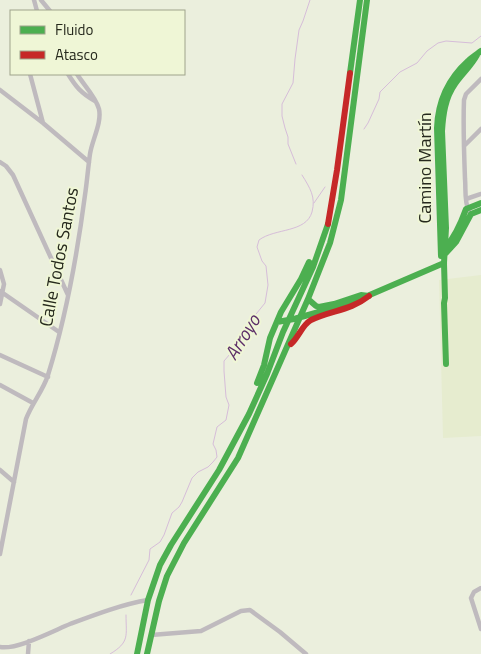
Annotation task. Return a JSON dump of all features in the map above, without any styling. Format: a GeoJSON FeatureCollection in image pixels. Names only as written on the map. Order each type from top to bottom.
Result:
{"type":"FeatureCollection","features":[{"type":"Feature","properties":{"kind":"main road"},"geometry":{"type":"LineString","coordinates":[[137,654],[148,600],[160,565],[219,470],[249,414],[322,241],[328,223],[337,170],[360,0]]}},
{"type":"Feature","properties":{"kind":"main road"},"geometry":{"type":"LineString","coordinates":[[147,654],[160,595],[174,560],[236,462],[288,346],[330,243],[341,200],[368,0]]}},
{"type":"Feature","properties":{"kind":"main road","name":"Camino Martín"},"geometry":{"type":"LineString","coordinates":[[446,364],[444,303],[441,297],[443,252],[437,128],[438,109],[448,85],[469,60],[479,53]]}},
{"type":"Feature","properties":{"kind":"main road"},"geometry":{"type":"LineString","coordinates":[[443,252],[456,242],[469,211],[481,203]]}},
{"type":"Feature","properties":{"kind":"main road"},"geometry":{"type":"LineString","coordinates":[[469,211],[481,210]]}},
{"type":"Feature","properties":{"kind":"main road"},"geometry":{"type":"LineString","coordinates":[[249,414],[252,396],[264,365],[270,338],[280,322],[281,312],[301,279],[315,249],[322,241]]}},
{"type":"Feature","properties":{"kind":"main road"},"geometry":{"type":"LineString","coordinates":[[280,322],[351,303],[442,264]]}},
{"type":"Feature","properties":{"kind":"main road"},"geometry":{"type":"LineString","coordinates":[[308,299],[319,308],[361,295],[369,296]]}},
{"type":"Feature","properties":{"kind":"main road"},"geometry":{"type":"LineString","coordinates":[[288,346],[295,341],[304,326],[311,320],[360,304],[369,296]]}},
{"type":"Feature","properties":{"kind":"street"},"geometry":{"type":"LineString","coordinates":[[41,0],[49,10]]}},
{"type":"Feature","properties":{"kind":"street"},"geometry":{"type":"LineString","coordinates":[[30,75],[43,124]]}},
{"type":"Feature","properties":{"kind":"street"},"geometry":{"type":"LineString","coordinates":[[69,75],[85,96],[96,102]]}},
{"type":"Feature","properties":{"kind":"street"},"geometry":{"type":"LineString","coordinates":[[78,75],[96,102]]}},
{"type":"Feature","properties":{"kind":"street"},"geometry":{"type":"LineString","coordinates":[[469,211],[466,199],[464,96],[481,79]]}},
{"type":"Feature","properties":{"kind":"street"},"geometry":{"type":"LineString","coordinates":[[0,90],[89,162]]}},
{"type":"Feature","properties":{"kind":"street","name":"Calle Todos Santos"},"geometry":{"type":"LineString","coordinates":[[0,554],[26,419],[48,377],[73,273],[86,194],[90,150],[99,120],[100,112],[96,102]]}},
{"type":"Feature","properties":{"kind":"street"},"geometry":{"type":"LineString","coordinates":[[464,146],[481,130]]}},
{"type":"Feature","properties":{"kind":"street"},"geometry":{"type":"LineString","coordinates":[[0,162],[6,166],[12,175],[68,295]]}},
{"type":"Feature","properties":{"kind":"street"},"geometry":{"type":"LineString","coordinates":[[466,199],[481,194]]}},
{"type":"Feature","properties":{"kind":"street"},"geometry":{"type":"LineString","coordinates":[[0,270],[4,284],[0,304]]}},
{"type":"Feature","properties":{"kind":"street"},"geometry":{"type":"LineString","coordinates":[[1,292],[59,332]]}},
{"type":"Feature","properties":{"kind":"street"},"geometry":{"type":"LineString","coordinates":[[0,354],[48,377]]}},
{"type":"Feature","properties":{"kind":"street"},"geometry":{"type":"LineString","coordinates":[[0,385],[33,403]]}},
{"type":"Feature","properties":{"kind":"street"},"geometry":{"type":"LineString","coordinates":[[0,470],[14,482]]}},
{"type":"Feature","properties":{"kind":"street"},"geometry":{"type":"LineString","coordinates":[[481,588],[471,595],[481,629]]}},
{"type":"Feature","properties":{"kind":"street"},"geometry":{"type":"LineString","coordinates":[[0,646],[11,647],[102,613],[148,600]]}},
{"type":"Feature","properties":{"kind":"street"},"geometry":{"type":"LineString","coordinates":[[151,635],[201,631],[241,611],[250,610],[306,654]]}},
{"type":"Feature","properties":{"kind":"street"},"geometry":{"type":"LineString","coordinates":[[28,654],[29,641]]}},
{"type":"Feature","properties":{"kind":"shaded area"},"geometry":{"type":"Polygon","coordinates":[[[481,275],[481,436],[443,438],[439,280],[481,275]]]}},
{"type":"Feature","properties":{"kind":"waterway","name":"Arroyo"},"geometry":{"type":"LineString","coordinates":[[296,164],[288,144],[282,116],[282,104],[293,83],[299,30],[310,0]]}},
{"type":"Feature","properties":{"kind":"waterway"},"geometry":{"type":"LineString","coordinates":[[364,129],[379,99],[380,92],[400,72],[417,63],[427,51],[438,43],[446,41],[472,43],[481,36]]}},
{"type":"Feature","properties":{"kind":"waterway","name":"Arroyo"},"geometry":{"type":"LineString","coordinates":[[131,595],[149,560],[150,549],[160,542],[172,513],[182,502],[192,478],[198,472],[208,467],[217,457],[213,444],[217,427],[226,420],[229,405],[226,397],[224,361],[242,340],[247,332],[248,324],[265,303],[268,285],[266,266],[257,247],[259,240],[266,236],[297,227],[309,219],[313,207],[313,197],[302,175]]}},
{"type":"Feature","properties":{"kind":"waterway"},"geometry":{"type":"LineString","coordinates":[[314,203],[325,187]]}},
{"type":"Feature","properties":{"kind":"waterway","name":"Arroyo"},"geometry":{"type":"LineString","coordinates":[[110,654],[124,642],[126,615]]}},
{"type":"Feature","properties":{"kind":"traffic: fast"},"geometry":{"type":"LineString","coordinates":[[350,73],[360,0]]}},
{"type":"Feature","properties":{"kind":"traffic: fast"},"geometry":{"type":"LineString","coordinates":[[147,654],[159,601],[167,576],[184,543],[238,458],[308,299],[330,243],[341,200],[367,0]]}},
{"type":"Feature","properties":{"kind":"traffic: fast"},"geometry":{"type":"LineString","coordinates":[[441,256],[437,128],[439,109],[445,91],[455,75],[481,51]]}},
{"type":"Feature","properties":{"kind":"traffic: fast"},"geometry":{"type":"LineString","coordinates":[[446,364],[444,303],[446,228],[442,125],[449,95],[477,55]]}},
{"type":"Feature","properties":{"kind":"traffic: fast"},"geometry":{"type":"LineString","coordinates":[[445,248],[457,230],[466,209],[481,203]]}},
{"type":"Feature","properties":{"kind":"traffic: fast"},"geometry":{"type":"LineString","coordinates":[[445,254],[456,242],[471,214],[481,210]]}},
{"type":"Feature","properties":{"kind":"traffic: fast"},"geometry":{"type":"LineString","coordinates":[[137,654],[148,600],[160,565],[219,470],[249,414],[283,332],[313,267],[328,224]]}},
{"type":"Feature","properties":{"kind":"traffic: fast"},"geometry":{"type":"LineString","coordinates":[[257,383],[264,365],[270,338],[281,312],[309,262]]}},
{"type":"Feature","properties":{"kind":"traffic: fast"},"geometry":{"type":"LineString","coordinates":[[277,322],[351,303],[444,263]]}},
{"type":"Feature","properties":{"kind":"traffic: fast"},"geometry":{"type":"LineString","coordinates":[[308,299],[319,307],[361,295],[369,296]]}},
{"type":"Feature","properties":{"kind":"traffic: jam"},"geometry":{"type":"LineString","coordinates":[[328,224],[350,73]]}},
{"type":"Feature","properties":{"kind":"traffic: jam"},"geometry":{"type":"LineString","coordinates":[[291,344],[311,320],[348,308],[369,296]]}}]}
